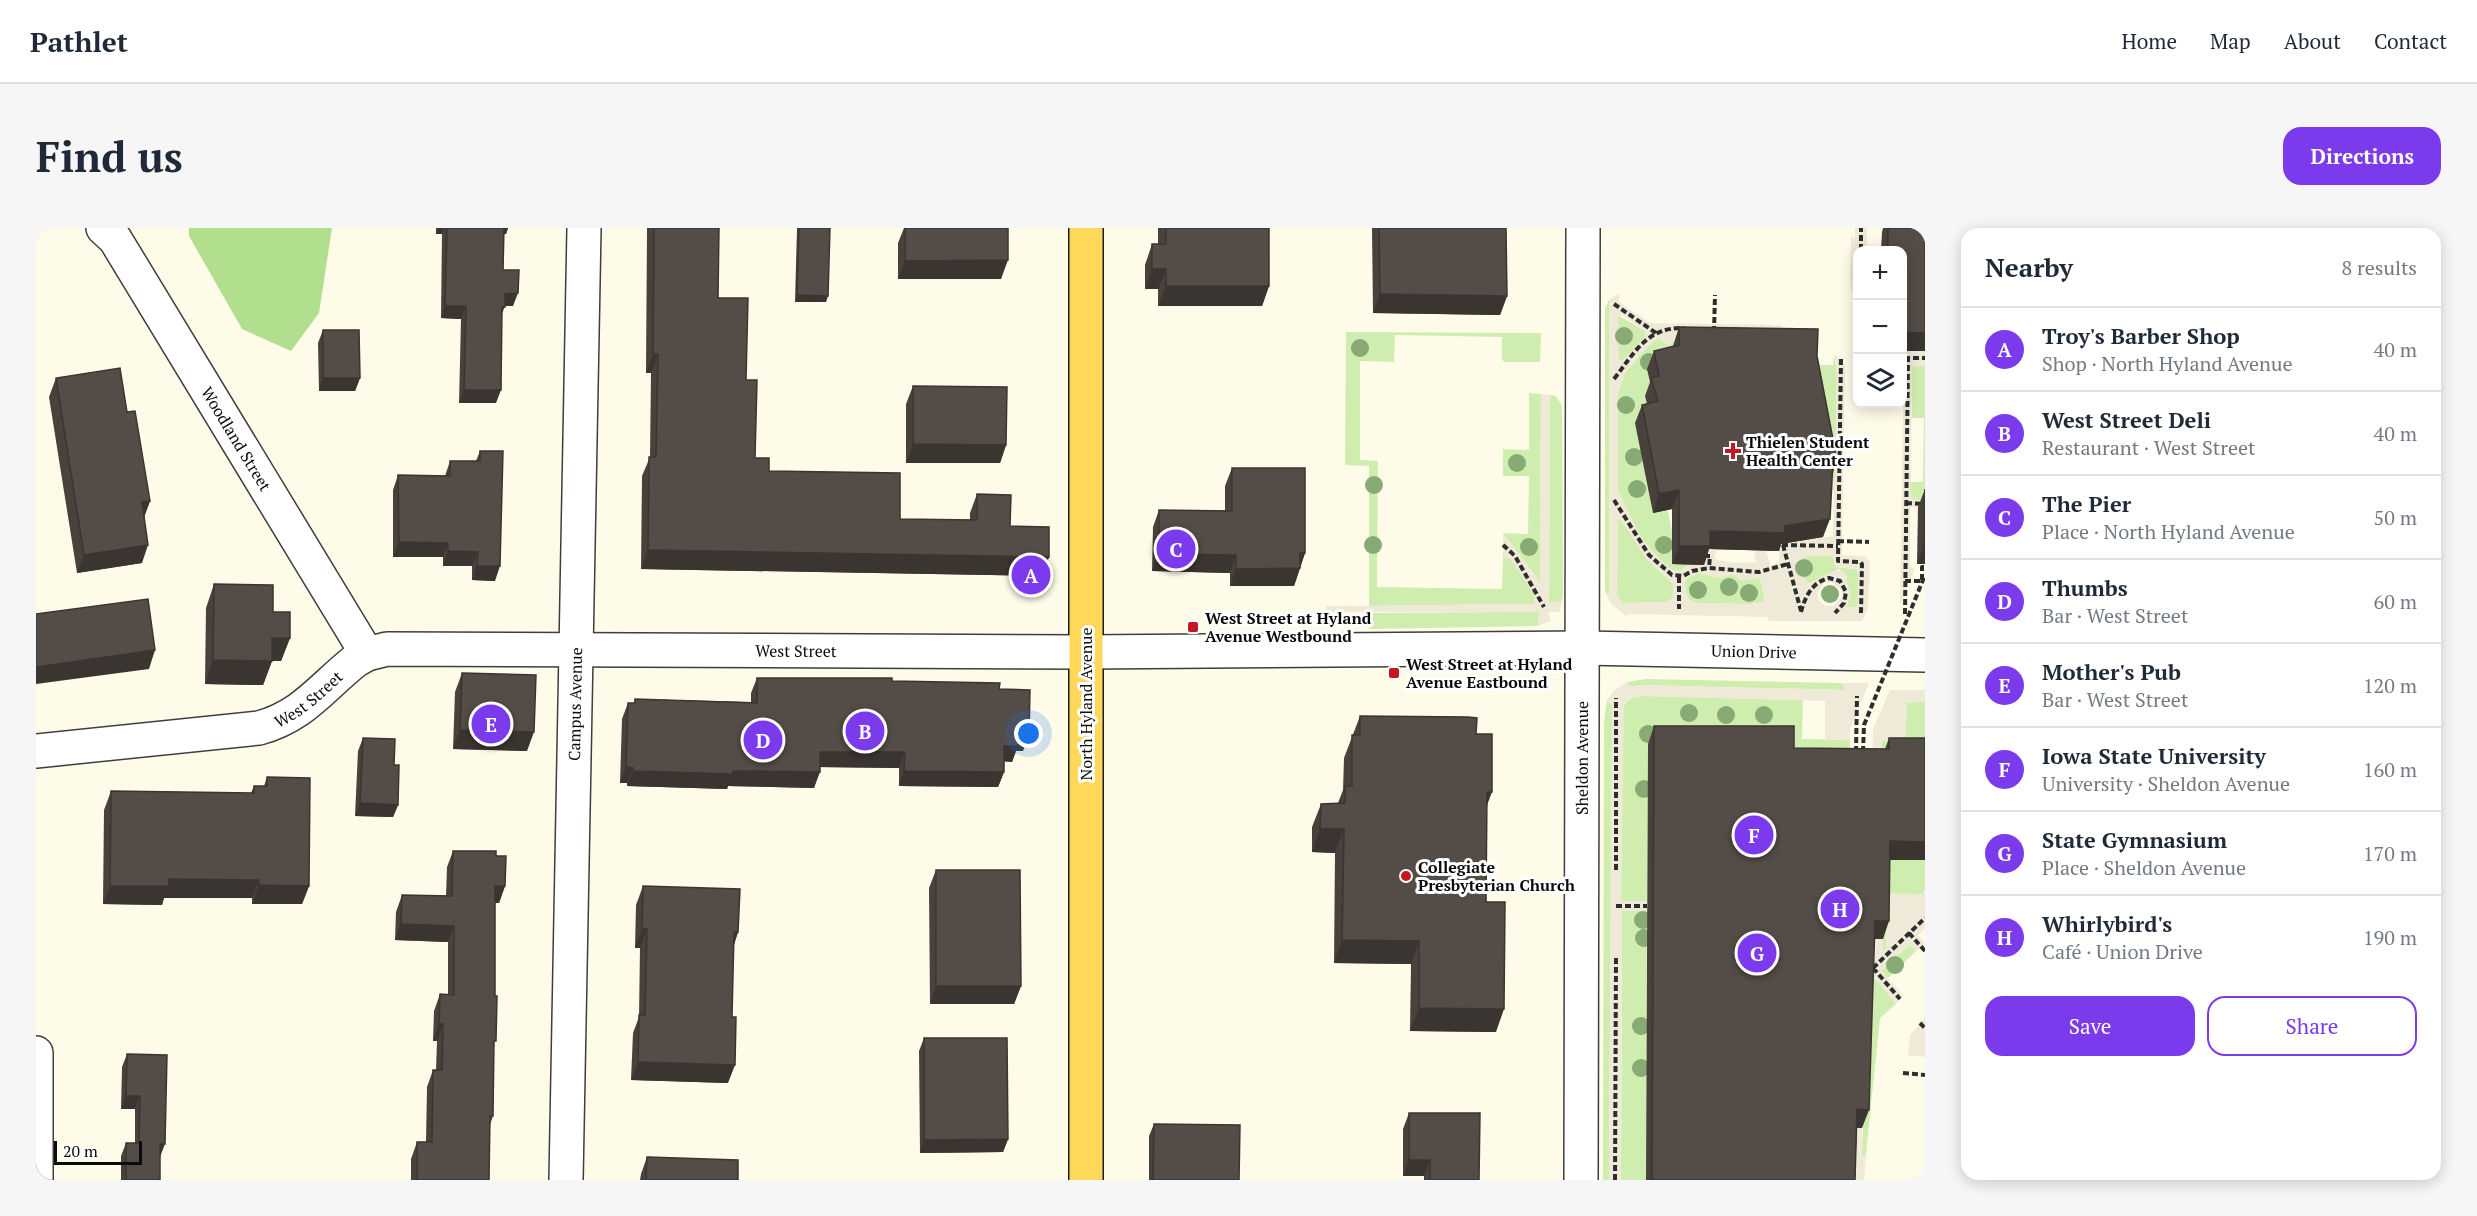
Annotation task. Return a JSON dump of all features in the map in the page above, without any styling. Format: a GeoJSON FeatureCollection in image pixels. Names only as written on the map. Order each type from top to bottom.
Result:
{"type":"FeatureCollection","features":[{"type":"Feature","properties":{"kind":"main road","name":"North Hyland Avenue"},"geometry":{"type":"LineString","coordinates":[[1086,228],[1086,1180]]}},
{"type":"Feature","properties":{"kind":"street","name":"Woodland Street"},"geometry":{"type":"LineString","coordinates":[[103,228],[115,239],[367,654]]}},
{"type":"Feature","properties":{"kind":"street","name":"Campus Avenue"},"geometry":{"type":"LineString","coordinates":[[566,1180],[584,228]]}},
{"type":"Feature","properties":{"kind":"street","name":"Sheldon Avenue"},"geometry":{"type":"LineString","coordinates":[[1581,1180],[1584,648],[1583,228]]}},
{"type":"Feature","properties":{"kind":"street","name":"West Street"},"geometry":{"type":"LineString","coordinates":[[36,751],[259,728],[279,723],[293,715],[343,670],[367,654],[387,649],[1086,652],[1584,648]]}},
{"type":"Feature","properties":{"kind":"street","name":"Union Drive"},"geometry":{"type":"LineString","coordinates":[[1584,648],[1925,655]]}},
{"type":"Feature","properties":{"kind":"street"},"geometry":{"type":"LineString","coordinates":[[36,1053],[36,1180]]}},
{"type":"Feature","properties":{"kind":"path"},"geometry":{"type":"LineString","coordinates":[[1861,228],[1861,246]]}},
{"type":"Feature","properties":{"kind":"path"},"geometry":{"type":"LineString","coordinates":[[1714,339],[1715,295]]}},
{"type":"Feature","properties":{"kind":"path"},"geometry":{"type":"LineString","coordinates":[[1614,304],[1656,333]]}},
{"type":"Feature","properties":{"kind":"path"},"geometry":{"type":"LineString","coordinates":[[1614,379],[1641,346],[1656,333],[1672,328],[1693,328]]}},
{"type":"Feature","properties":{"kind":"path"},"geometry":{"type":"LineString","coordinates":[[1704,328],[1726,329]]}},
{"type":"Feature","properties":{"kind":"path"},"geometry":{"type":"LineString","coordinates":[[1905,614],[1908,358],[1925,358]]}},
{"type":"Feature","properties":{"kind":"path"},"geometry":{"type":"LineString","coordinates":[[1840,359],[1838,561],[1862,564],[1862,613]]}},
{"type":"Feature","properties":{"kind":"path"},"geometry":{"type":"LineString","coordinates":[[1832,484],[1839,484]]}},
{"type":"Feature","properties":{"kind":"path"},"geometry":{"type":"LineString","coordinates":[[1614,499],[1649,555],[1665,571],[1679,577],[1692,571],[1709,568],[1759,572],[1788,564]]}},
{"type":"Feature","properties":{"kind":"path"},"geometry":{"type":"LineString","coordinates":[[1906,503],[1925,504]]}},
{"type":"Feature","properties":{"kind":"path"},"geometry":{"type":"LineString","coordinates":[[1835,613],[1846,598],[1845,586],[1840,581],[1829,578],[1819,582],[1808,594],[1801,612],[1787,556],[1781,545],[1869,542]]}},
{"type":"Feature","properties":{"kind":"path"},"geometry":{"type":"LineString","coordinates":[[1503,545],[1515,556],[1544,607]]}},
{"type":"Feature","properties":{"kind":"path"},"geometry":{"type":"LineString","coordinates":[[1703,556],[1710,556],[1709,568]]}},
{"type":"Feature","properties":{"kind":"path"},"geometry":{"type":"LineString","coordinates":[[1779,556],[1787,556]]}},
{"type":"Feature","properties":{"kind":"path"},"geometry":{"type":"LineString","coordinates":[[1905,581],[1922,581],[1922,567],[1925,567]]}},
{"type":"Feature","properties":{"kind":"path"},"geometry":{"type":"LineString","coordinates":[[1863,757],[1864,725],[1925,575]]}},
{"type":"Feature","properties":{"kind":"path"},"geometry":{"type":"LineString","coordinates":[[1679,577],[1679,609]]}},
{"type":"Feature","properties":{"kind":"path"},"geometry":{"type":"LineString","coordinates":[[1615,690],[1616,870]]}},
{"type":"Feature","properties":{"kind":"path"},"geometry":{"type":"LineString","coordinates":[[1856,756],[1857,696]]}},
{"type":"Feature","properties":{"kind":"path"},"geometry":{"type":"LineString","coordinates":[[1616,894],[1616,918]]}},
{"type":"Feature","properties":{"kind":"path"},"geometry":{"type":"LineString","coordinates":[[1616,906],[1647,906]]}},
{"type":"Feature","properties":{"kind":"path"},"geometry":{"type":"LineString","coordinates":[[1867,968],[1873,968],[1925,918]]}},
{"type":"Feature","properties":{"kind":"path"},"geometry":{"type":"LineString","coordinates":[[1909,933],[1925,951]]}},
{"type":"Feature","properties":{"kind":"path"},"geometry":{"type":"LineString","coordinates":[[1615,1180],[1616,954]]}},
{"type":"Feature","properties":{"kind":"path"},"geometry":{"type":"LineString","coordinates":[[1873,968],[1900,999]]}},
{"type":"Feature","properties":{"kind":"path"},"geometry":{"type":"LineString","coordinates":[[1920,1023],[1925,1028]]}},
{"type":"Feature","properties":{"kind":"path"},"geometry":{"type":"LineString","coordinates":[[1903,1072],[1925,1075]]}},
{"type":"Feature","properties":{"kind":"green space"},"geometry":{"type":"Polygon","coordinates":[[[189,228],[332,228],[319,313],[291,351],[242,329],[189,236],[189,228]]]}},
{"type":"Feature","properties":{"kind":"green space"},"geometry":{"type":"Polygon","coordinates":[[[1609,300],[1609,595],[1606,594],[1605,589],[1605,308],[1609,300]]]}},
{"type":"Feature","properties":{"kind":"green space"},"geometry":{"type":"Polygon","coordinates":[[[1618,315],[1645,331],[1645,337],[1623,361],[1618,361],[1618,315]]]}},
{"type":"Feature","properties":{"kind":"green space"},"geometry":{"type":"Polygon","coordinates":[[[1346,332],[1541,333],[1540,362],[1505,362],[1502,360],[1502,337],[1395,335],[1394,362],[1360,361],[1360,460],[1378,461],[1377,587],[1502,589],[1503,557],[1510,558],[1535,595],[1534,604],[1369,606],[1369,466],[1345,465],[1346,332]]]}},
{"type":"Feature","properties":{"kind":"green space"},"geometry":{"type":"Polygon","coordinates":[[[1683,332],[1674,359],[1664,378],[1659,386],[1645,396],[1675,547],[1672,564],[1689,564],[1682,570],[1673,571],[1641,538],[1618,491],[1618,393],[1625,373],[1647,346],[1659,338],[1683,332]]]}},
{"type":"Feature","properties":{"kind":"green space"},"geometry":{"type":"Polygon","coordinates":[[[1834,354],[1837,375],[1835,479],[1831,478],[1811,365],[1833,365],[1834,354]]]}},
{"type":"Feature","properties":{"kind":"green space"},"geometry":{"type":"Polygon","coordinates":[[[1912,366],[1925,366],[1925,500],[1911,500],[1911,482],[1923,482],[1924,418],[1912,418],[1912,366]]]}},
{"type":"Feature","properties":{"kind":"green space"},"geometry":{"type":"Polygon","coordinates":[[[1529,393],[1541,394],[1540,582],[1503,533],[1528,534],[1529,476],[1503,476],[1503,449],[1529,450],[1529,393]]]}},
{"type":"Feature","properties":{"kind":"green space"},"geometry":{"type":"Polygon","coordinates":[[[1550,395],[1556,396],[1562,406],[1563,595],[1562,601],[1549,603],[1550,395]]]}},
{"type":"Feature","properties":{"kind":"green space"},"geometry":{"type":"Polygon","coordinates":[[[1618,517],[1673,584],[1673,597],[1668,602],[1622,603],[1617,595],[1618,517]]]}},
{"type":"Feature","properties":{"kind":"green space"},"geometry":{"type":"Polygon","coordinates":[[[1807,556],[1833,556],[1835,567],[1856,569],[1858,607],[1846,607],[1849,594],[1847,577],[1839,569],[1808,584],[1795,564],[1807,556]]]}},
{"type":"Feature","properties":{"kind":"green space"},"geometry":{"type":"Polygon","coordinates":[[[1698,573],[1720,578],[1733,574],[1740,580],[1760,578],[1765,601],[1751,604],[1695,603],[1688,599],[1684,585],[1687,578],[1698,573]]]}},
{"type":"Feature","properties":{"kind":"green space"},"geometry":{"type":"Polygon","coordinates":[[[1540,612],[1537,626],[1369,629],[1369,613],[1540,612]]]}},
{"type":"Feature","properties":{"kind":"green space"},"geometry":{"type":"Polygon","coordinates":[[[1646,679],[1841,683],[1847,690],[1639,685],[1630,687],[1627,682],[1646,679]]]}},
{"type":"Feature","properties":{"kind":"green space"},"geometry":{"type":"Polygon","coordinates":[[[1644,696],[1803,700],[1802,739],[1850,740],[1850,768],[1648,744],[1647,901],[1621,901],[1623,710],[1630,699],[1644,696]]]}},
{"type":"Feature","properties":{"kind":"green space"},"geometry":{"type":"Polygon","coordinates":[[[1607,700],[1612,705],[1609,1180],[1603,1180],[1604,723],[1607,700]]]}},
{"type":"Feature","properties":{"kind":"green space"},"geometry":{"type":"Polygon","coordinates":[[[1925,701],[1925,757],[1882,756],[1882,741],[1905,741],[1907,703],[1925,701]]]}},
{"type":"Feature","properties":{"kind":"green space"},"geometry":{"type":"Polygon","coordinates":[[[1883,860],[1925,860],[1925,890],[1922,894],[1887,894],[1886,948],[1883,952],[1883,860]]]}},
{"type":"Feature","properties":{"kind":"green space"},"geometry":{"type":"Polygon","coordinates":[[[1622,910],[1647,911],[1646,1180],[1621,1180],[1622,910]]]}},
{"type":"Feature","properties":{"kind":"green space"},"geometry":{"type":"Polygon","coordinates":[[[1910,944],[1916,951],[1888,978],[1881,971],[1910,944]]]}},
{"type":"Feature","properties":{"kind":"green space"},"geometry":{"type":"Polygon","coordinates":[[[1875,978],[1896,1004],[1880,1018],[1866,1155],[1862,1155],[1867,986],[1875,978]]]}},
{"type":"Feature","properties":{"kind":"shaded area"},"geometry":{"type":"Polygon","coordinates":[[[1855,228],[1867,228],[1867,246],[1853,246],[1853,294],[1850,283],[1851,237],[1855,237],[1855,228]]]}},
{"type":"Feature","properties":{"kind":"shaded area"},"geometry":{"type":"Polygon","coordinates":[[[1619,293],[1619,302],[1650,323],[1780,325],[1786,330],[1683,332],[1669,346],[1658,338],[1635,359],[1625,373],[1618,393],[1618,491],[1641,538],[1659,559],[1673,570],[1682,570],[1689,564],[1703,565],[1703,549],[1717,550],[1714,559],[1736,563],[1756,562],[1754,551],[1766,551],[1771,566],[1779,562],[1779,537],[1798,541],[1833,536],[1834,490],[1826,489],[1831,478],[1835,479],[1837,375],[1835,355],[1843,362],[1845,366],[1842,555],[1865,556],[1870,562],[1868,608],[1862,621],[1769,621],[1768,617],[1631,614],[1626,616],[1611,604],[1606,594],[1609,594],[1609,300],[1619,293]],[[1618,315],[1619,360],[1623,360],[1645,337],[1645,331],[1624,316],[1618,315]],[[1618,518],[1617,595],[1622,603],[1668,602],[1673,597],[1673,584],[1647,560],[1623,522],[1618,518]],[[1807,556],[1795,564],[1808,584],[1835,571],[1843,571],[1851,593],[1847,607],[1857,607],[1858,573],[1856,569],[1835,567],[1833,556],[1807,556]],[[1698,573],[1687,578],[1684,585],[1688,599],[1695,603],[1751,604],[1765,601],[1760,578],[1740,580],[1733,574],[1720,578],[1698,573]],[[1831,582],[1824,583],[1817,593],[1819,601],[1826,606],[1834,606],[1842,597],[1841,589],[1831,582]]]}},
{"type":"Feature","properties":{"kind":"shaded area"},"geometry":{"type":"Polygon","coordinates":[[[1907,351],[1925,351],[1925,366],[1912,367],[1911,499],[1925,500],[1925,507],[1910,507],[1910,567],[1915,568],[1900,606],[1903,408],[1907,408],[1907,351]]]}},
{"type":"Feature","properties":{"kind":"shaded area"},"geometry":{"type":"Polygon","coordinates":[[[1541,394],[1550,395],[1549,603],[1562,601],[1560,612],[1548,612],[1551,621],[1537,626],[1539,612],[1326,612],[1326,606],[1534,604],[1535,595],[1510,558],[1503,557],[1503,533],[1540,582],[1541,394]]]}},
{"type":"Feature","properties":{"kind":"shaded area"},"geometry":{"type":"Polygon","coordinates":[[[1627,682],[1631,687],[1639,685],[1846,690],[1841,683],[1869,683],[1850,728],[1850,740],[1825,739],[1825,701],[1644,696],[1628,699],[1624,704],[1621,901],[1647,901],[1647,911],[1622,911],[1621,1180],[1609,1180],[1612,705],[1607,700],[1615,690],[1627,682]]]}},
{"type":"Feature","properties":{"kind":"shaded area"},"geometry":{"type":"Polygon","coordinates":[[[1890,690],[1925,690],[1925,701],[1907,703],[1905,742],[1882,741],[1882,778],[1872,778],[1873,729],[1890,690]]]}},
{"type":"Feature","properties":{"kind":"shaded area"},"geometry":{"type":"Polygon","coordinates":[[[1925,890],[1925,929],[1918,935],[1925,944],[1916,951],[1910,944],[1881,971],[1903,995],[1896,1004],[1875,978],[1867,986],[1868,939],[1883,939],[1883,951],[1886,948],[1887,893],[1922,894],[1925,890]]]}},
{"type":"Feature","properties":{"kind":"shaded area"},"geometry":{"type":"Polygon","coordinates":[[[1925,1018],[1925,1057],[1908,1055],[1910,1035],[1925,1018]]]}},
{"type":"Feature","properties":{"kind":"shaded area"},"geometry":{"type":"Polygon","coordinates":[[[1851,1128],[1862,1128],[1862,1155],[1866,1155],[1864,1180],[1849,1180],[1851,1128]]]}},
{"type":"Feature","properties":{"kind":"building"},"geometry":{"type":"Polygon","coordinates":[[[447,228],[504,228],[503,270],[519,270],[518,293],[505,294],[505,307],[502,307],[501,390],[464,390],[466,306],[445,306],[447,228]]]}},
{"type":"Feature","properties":{"kind":"building"},"geometry":{"type":"Polygon","coordinates":[[[654,228],[719,228],[718,298],[748,298],[746,380],[757,380],[755,458],[769,458],[769,471],[900,473],[900,519],[977,520],[977,494],[1011,495],[1010,526],[1049,527],[1049,557],[648,550],[649,457],[656,457],[658,354],[653,354],[654,228]]]}},
{"type":"Feature","properties":{"kind":"building"},"geometry":{"type":"Polygon","coordinates":[[[799,228],[830,228],[828,296],[797,295],[799,228]]]}},
{"type":"Feature","properties":{"kind":"building"},"geometry":{"type":"Polygon","coordinates":[[[905,228],[1008,228],[1008,260],[905,261],[905,228]]]}},
{"type":"Feature","properties":{"kind":"building"},"geometry":{"type":"Polygon","coordinates":[[[1166,228],[1269,228],[1269,286],[1166,286],[1166,269],[1152,269],[1152,244],[1166,244],[1166,228]]]}},
{"type":"Feature","properties":{"kind":"building"},"geometry":{"type":"Polygon","coordinates":[[[1379,228],[1506,228],[1507,296],[1380,294],[1379,228]]]}},
{"type":"Feature","properties":{"kind":"building"},"geometry":{"type":"Polygon","coordinates":[[[1888,228],[1925,228],[1925,333],[1907,332],[1907,246],[1888,246],[1888,228]]]}},
{"type":"Feature","properties":{"kind":"building","name":"Thielen Student Health Center"},"geometry":{"type":"Polygon","coordinates":[[[1679,327],[1818,329],[1817,356],[1837,460],[1833,461],[1830,519],[1785,526],[1785,533],[1710,531],[1710,546],[1679,546],[1679,490],[1659,494],[1642,405],[1658,401],[1651,378],[1659,376],[1654,351],[1679,345],[1679,327]]]}},
{"type":"Feature","properties":{"kind":"building"},"geometry":{"type":"Polygon","coordinates":[[[323,330],[359,330],[360,378],[323,378],[323,330]]]}},
{"type":"Feature","properties":{"kind":"building"},"geometry":{"type":"Polygon","coordinates":[[[120,368],[127,412],[135,411],[150,501],[142,502],[148,545],[84,555],[56,378],[120,368]]]}},
{"type":"Feature","properties":{"kind":"building"},"geometry":{"type":"Polygon","coordinates":[[[913,386],[1007,387],[1006,445],[913,444],[913,386]]]}},
{"type":"Feature","properties":{"kind":"building"},"geometry":{"type":"Polygon","coordinates":[[[480,451],[503,451],[500,566],[477,566],[478,552],[448,551],[448,543],[399,542],[398,475],[450,476],[450,461],[480,461],[480,451]]]}},
{"type":"Feature","properties":{"kind":"building"},"geometry":{"type":"Polygon","coordinates":[[[1232,468],[1305,468],[1305,553],[1300,553],[1300,568],[1236,569],[1236,555],[1159,554],[1159,510],[1232,511],[1232,468]]]}},
{"type":"Feature","properties":{"kind":"building"},"geometry":{"type":"Polygon","coordinates":[[[1925,489],[1925,546],[1924,546],[1925,489]]]}},
{"type":"Feature","properties":{"kind":"building"},"geometry":{"type":"Polygon","coordinates":[[[214,584],[273,585],[273,612],[290,612],[290,638],[272,638],[272,661],[213,660],[214,584]]]}},
{"type":"Feature","properties":{"kind":"building"},"geometry":{"type":"Polygon","coordinates":[[[148,599],[155,650],[36,667],[36,614],[148,599]]]}},
{"type":"Feature","properties":{"kind":"building"},"geometry":{"type":"Polygon","coordinates":[[[462,673],[536,675],[534,732],[460,730],[462,673]]]}},
{"type":"Feature","properties":{"kind":"building"},"geometry":{"type":"Polygon","coordinates":[[[757,678],[892,678],[892,681],[1000,683],[999,689],[1030,690],[1029,735],[1018,735],[1018,746],[1004,746],[1004,772],[904,771],[905,752],[820,752],[820,772],[733,771],[733,774],[633,771],[633,768],[626,767],[628,703],[635,703],[635,699],[757,703],[757,678]]]}},
{"type":"Feature","properties":{"kind":"building","name":"Collegiate Presbyterian Church"},"geometry":{"type":"Polygon","coordinates":[[[1360,716],[1477,718],[1476,734],[1492,734],[1492,792],[1487,792],[1486,902],[1505,902],[1504,1009],[1419,1008],[1419,941],[1342,940],[1344,829],[1320,829],[1321,804],[1345,803],[1345,786],[1352,786],[1352,735],[1360,735],[1360,716]]]}},
{"type":"Feature","properties":{"kind":"building"},"geometry":{"type":"Polygon","coordinates":[[[1654,726],[1794,726],[1794,748],[1889,749],[1889,738],[1925,738],[1925,842],[1890,841],[1889,921],[1875,921],[1869,1110],[1857,1109],[1855,1180],[1652,1180],[1654,726]]]}},
{"type":"Feature","properties":{"kind":"building"},"geometry":{"type":"Polygon","coordinates":[[[363,738],[395,739],[394,765],[399,765],[398,805],[360,803],[363,738]]]}},
{"type":"Feature","properties":{"kind":"building"},"geometry":{"type":"Polygon","coordinates":[[[267,777],[310,778],[309,886],[259,885],[259,880],[169,879],[169,886],[110,886],[111,791],[254,793],[254,786],[267,786],[267,777]]]}},
{"type":"Feature","properties":{"kind":"building"},"geometry":{"type":"Polygon","coordinates":[[[453,851],[496,851],[496,856],[506,856],[505,886],[495,886],[495,996],[497,996],[489,1180],[417,1180],[417,1142],[432,1142],[433,1070],[442,1070],[443,1024],[439,1024],[440,994],[454,995],[454,926],[401,924],[402,895],[452,896],[453,851]]]}},
{"type":"Feature","properties":{"kind":"building"},"geometry":{"type":"Polygon","coordinates":[[[936,870],[1020,870],[1021,986],[936,986],[936,870]]]}},
{"type":"Feature","properties":{"kind":"building"},"geometry":{"type":"Polygon","coordinates":[[[643,886],[740,889],[738,932],[734,932],[732,1017],[736,1017],[735,1065],[638,1062],[639,1015],[645,1015],[647,929],[642,929],[643,886]]]}},
{"type":"Feature","properties":{"kind":"building"},"geometry":{"type":"Polygon","coordinates":[[[924,1038],[1007,1038],[1008,1139],[924,1140],[924,1038]]]}},
{"type":"Feature","properties":{"kind":"building"},"geometry":{"type":"Polygon","coordinates":[[[127,1054],[167,1055],[165,1144],[160,1144],[160,1180],[126,1180],[126,1143],[139,1143],[140,1096],[126,1096],[127,1054]]]}},
{"type":"Feature","properties":{"kind":"building"},"geometry":{"type":"Polygon","coordinates":[[[1409,1113],[1480,1113],[1479,1180],[1430,1180],[1430,1160],[1409,1160],[1409,1113]]]}},
{"type":"Feature","properties":{"kind":"building"},"geometry":{"type":"Polygon","coordinates":[[[1154,1124],[1240,1125],[1239,1180],[1153,1180],[1154,1124]]]}},
{"type":"Feature","properties":{"kind":"building"},"geometry":{"type":"Polygon","coordinates":[[[647,1157],[738,1160],[738,1180],[646,1180],[647,1157]]]}},
{"type":"Feature","properties":{"kind":"place","name":"Thielen Student Health Center"},"geometry":{"type":"Point","coordinates":[1733,451]}},
{"type":"Feature","properties":{"kind":"place","name":"The Pier"},"geometry":{"type":"Point","coordinates":[1176,549]}},
{"type":"Feature","properties":{"kind":"place","name":"Troy's Barber Shop"},"geometry":{"type":"Point","coordinates":[1031,575]}},
{"type":"Feature","properties":{"kind":"place","name":"West Street at Hyland Avenue Westbound"},"geometry":{"type":"Point","coordinates":[1193,627]}},
{"type":"Feature","properties":{"kind":"place","name":"West Street at Hyland Avenue Eastbound"},"geometry":{"type":"Point","coordinates":[1394,673]}},
{"type":"Feature","properties":{"kind":"place","name":"Mother's Pub"},"geometry":{"type":"Point","coordinates":[491,724]}},
{"type":"Feature","properties":{"kind":"place","name":"West Street Deli"},"geometry":{"type":"Point","coordinates":[865,731]}},
{"type":"Feature","properties":{"kind":"place","name":"Thumbs"},"geometry":{"type":"Point","coordinates":[763,740]}},
{"type":"Feature","properties":{"kind":"place","name":"Iowa State University"},"geometry":{"type":"Point","coordinates":[1754,835]}},
{"type":"Feature","properties":{"kind":"place","name":"Collegiate Presbyterian Church"},"geometry":{"type":"Point","coordinates":[1406,876]}},
{"type":"Feature","properties":{"kind":"place","name":"Whirlybird's"},"geometry":{"type":"Point","coordinates":[1840,909]}},
{"type":"Feature","properties":{"kind":"place","name":"State Gymnasium"},"geometry":{"type":"Point","coordinates":[1757,953]}}]}
